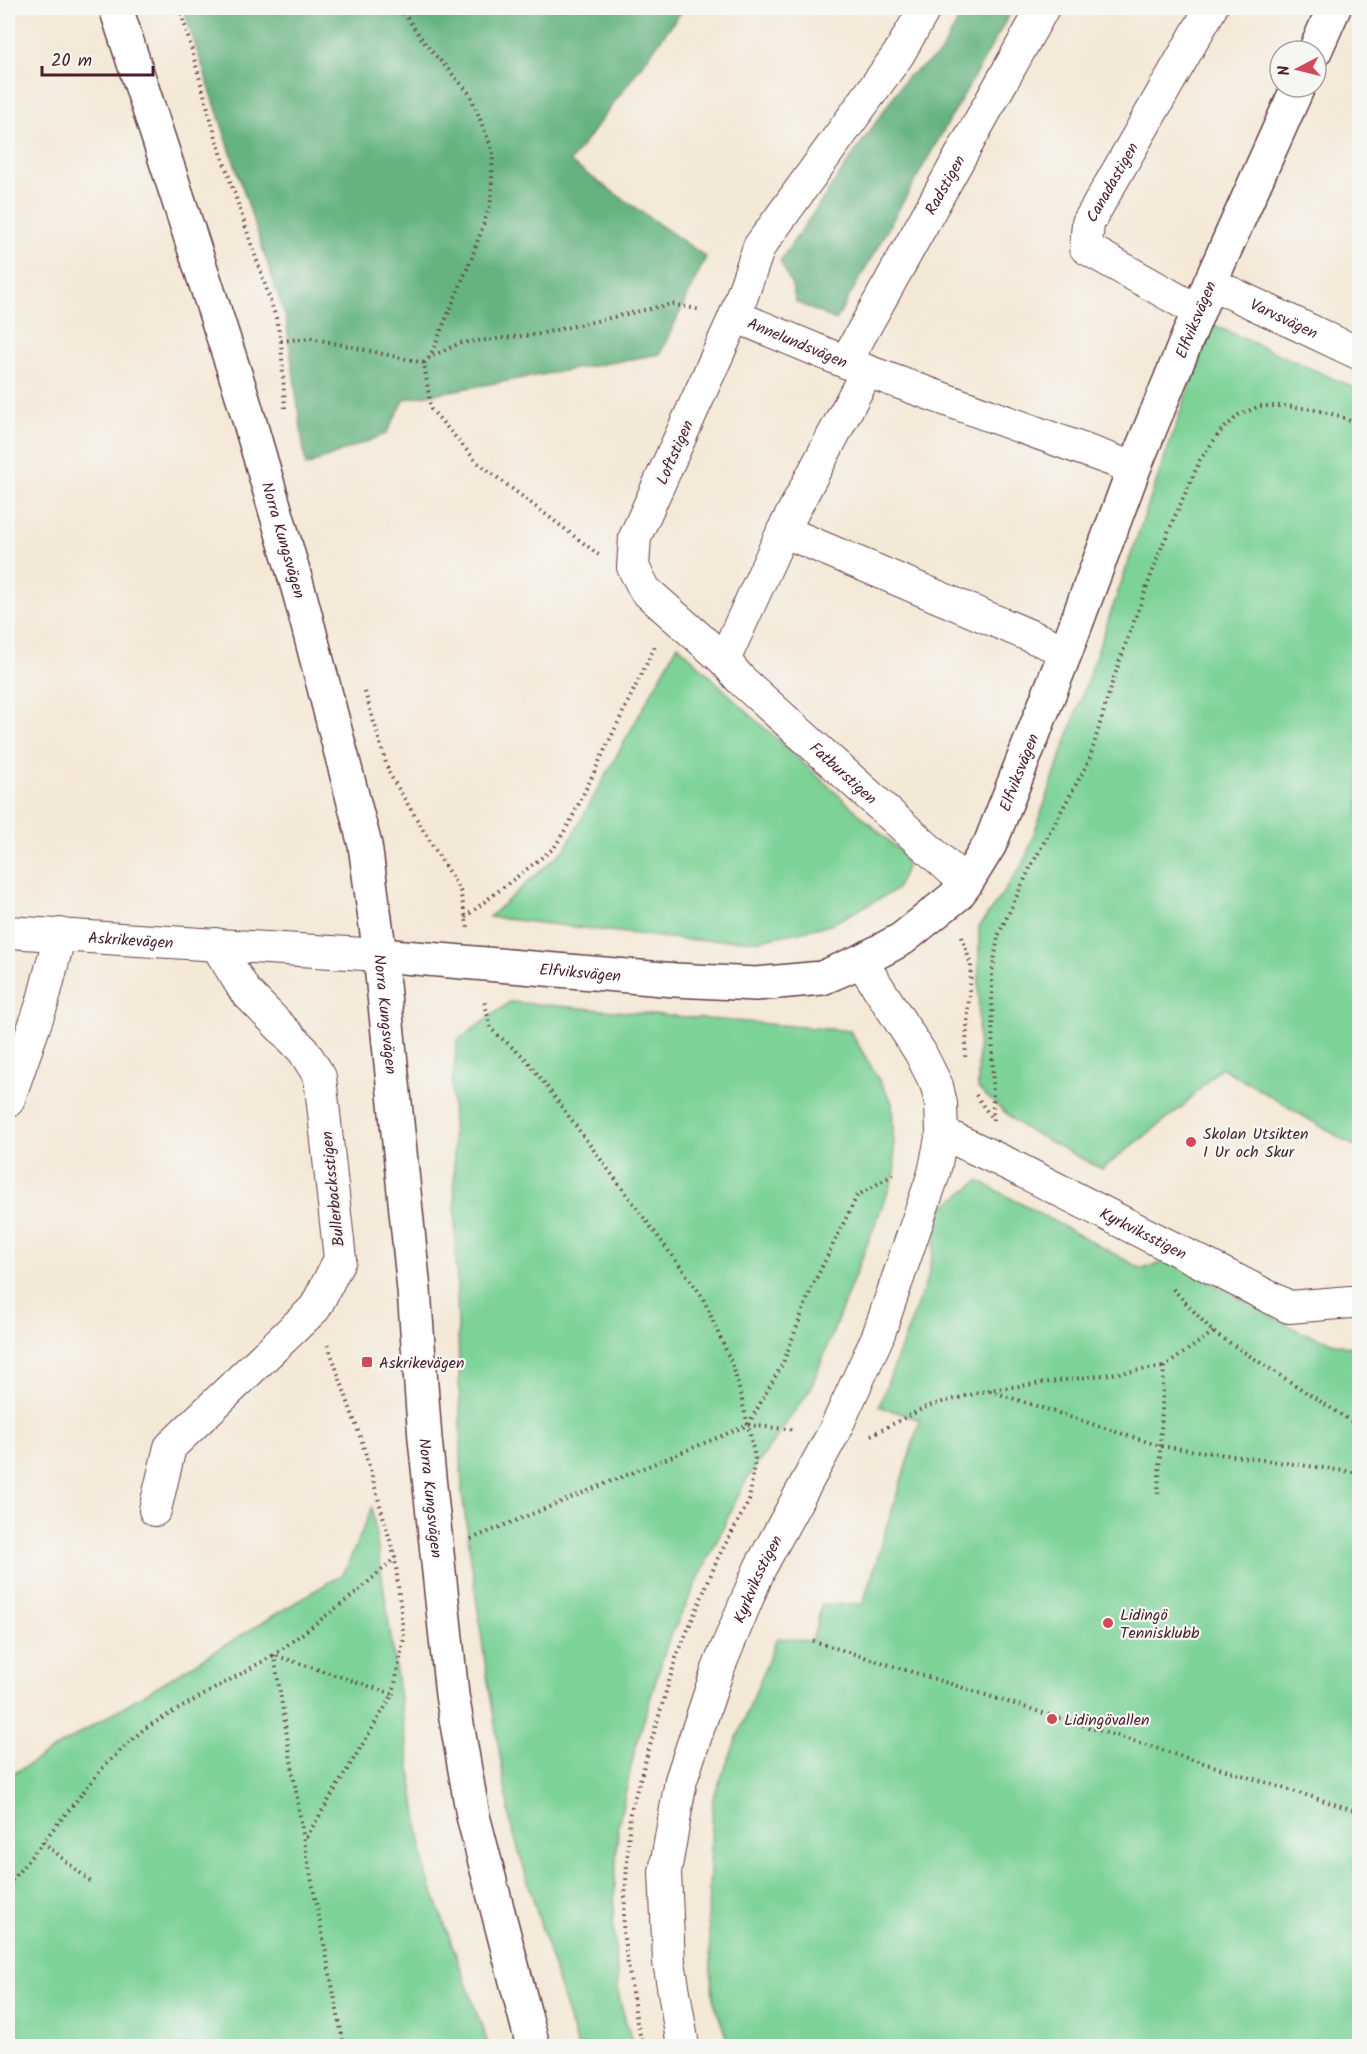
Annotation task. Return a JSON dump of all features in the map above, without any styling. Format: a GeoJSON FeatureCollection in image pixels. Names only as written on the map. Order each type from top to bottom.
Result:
{"type":"FeatureCollection","features":[{"type":"Feature","properties":{"kind":"main road","name":"Norra Kungsvägen"},"geometry":{"type":"LineString","coordinates":[[116,8],[241,392],[300,595],[365,844],[380,955],[414,1290],[425,1439],[452,1695],[473,1816],[532,2046]]}},
{"type":"Feature","properties":{"kind":"main road"},"geometry":{"type":"LineString","coordinates":[[1320,39],[1334,8]]}},
{"type":"Feature","properties":{"kind":"main road","name":"Elfviksvägen"},"geometry":{"type":"LineString","coordinates":[[380,955],[675,980],[756,984],[822,978],[861,961],[902,939],[955,894],[990,844],[1066,651],[1134,468],[1204,297],[1293,99]]}},
{"type":"Feature","properties":{"kind":"street","name":"Annelundsvägen"},"geometry":{"type":"LineString","coordinates":[[925,8],[898,55],[759,248],[735,316],[857,366],[1134,468]]}},
{"type":"Feature","properties":{"kind":"street","name":"Radstigen"},"geometry":{"type":"LineString","coordinates":[[857,366],[1043,8]]}},
{"type":"Feature","properties":{"kind":"street","name":"Canadastigen"},"geometry":{"type":"LineString","coordinates":[[1204,297],[1086,248],[1088,223],[1210,8]]}},
{"type":"Feature","properties":{"kind":"street","name":"Varvsvägen"},"geometry":{"type":"LineString","coordinates":[[1204,297],[1359,354]]}},
{"type":"Feature","properties":{"kind":"street","name":"Loftstigen"},"geometry":{"type":"LineString","coordinates":[[645,590],[633,567],[635,537],[735,316]]}},
{"type":"Feature","properties":{"kind":"street"},"geometry":{"type":"LineString","coordinates":[[724,660],[857,366]]}},
{"type":"Feature","properties":{"kind":"street"},"geometry":{"type":"LineString","coordinates":[[783,531],[1066,651]]}},
{"type":"Feature","properties":{"kind":"street","name":"Fatburstigen"},"geometry":{"type":"LineString","coordinates":[[645,590],[724,660],[740,679],[955,894]]}},
{"type":"Feature","properties":{"kind":"street","name":"Askrikevägen"},"geometry":{"type":"LineString","coordinates":[[8,932],[380,955]]}},
{"type":"Feature","properties":{"kind":"street"},"geometry":{"type":"LineString","coordinates":[[8,1101],[42,1004],[60,934]]}},
{"type":"Feature","properties":{"kind":"street","name":"Bullerbacksstigen"},"geometry":{"type":"LineString","coordinates":[[155,1510],[170,1447],[315,1308],[340,1259],[320,1077],[303,1050],[245,991],[216,944]]}},
{"type":"Feature","properties":{"kind":"street","name":"Kyrkviksstigen"},"geometry":{"type":"LineString","coordinates":[[683,2046],[669,1962],[665,1872],[681,1780],[718,1669],[760,1568],[833,1434],[878,1336],[934,1173],[942,1133],[937,1086],[920,1052],[861,961]]}},
{"type":"Feature","properties":{"kind":"street","name":"Kyrkviksstigen"},"geometry":{"type":"LineString","coordinates":[[942,1133],[1008,1164],[1289,1307],[1351,1302]]}},
{"type":"Feature","properties":{"kind":"path"},"geometry":{"type":"LineString","coordinates":[[180,8],[217,141],[276,318],[281,341],[285,409]]}},
{"type":"Feature","properties":{"kind":"path"},"geometry":{"type":"LineString","coordinates":[[400,8],[427,46],[470,94],[493,152],[491,203],[472,257],[430,357]]}},
{"type":"Feature","properties":{"kind":"path"},"geometry":{"type":"LineString","coordinates":[[424,363],[430,357],[460,343],[539,334],[671,304],[735,316]]}},
{"type":"Feature","properties":{"kind":"path"},"geometry":{"type":"LineString","coordinates":[[281,341],[311,338],[424,363]]}},
{"type":"Feature","properties":{"kind":"path"},"geometry":{"type":"LineString","coordinates":[[424,363],[431,409],[477,462],[645,590]]}},
{"type":"Feature","properties":{"kind":"path"},"geometry":{"type":"LineString","coordinates":[[993,1120],[992,974],[998,936],[1030,868],[1089,761],[1127,640],[1162,546],[1200,459],[1220,432],[1239,415],[1260,406],[1311,409],[1340,416],[1359,426]]}},
{"type":"Feature","properties":{"kind":"path"},"geometry":{"type":"LineString","coordinates":[[465,917],[554,848],[570,822],[657,641]]}},
{"type":"Feature","properties":{"kind":"path"},"geometry":{"type":"LineString","coordinates":[[362,682],[390,773],[460,891],[491,1029],[527,1060],[702,1296],[734,1368],[748,1425]]}},
{"type":"Feature","properties":{"kind":"path"},"geometry":{"type":"LineString","coordinates":[[955,894],[962,937],[971,965],[964,1057],[967,1068]]}},
{"type":"Feature","properties":{"kind":"path"},"geometry":{"type":"LineString","coordinates":[[973,1091],[993,1120],[1021,1138],[1008,1164]]}},
{"type":"Feature","properties":{"kind":"path"},"geometry":{"type":"LineString","coordinates":[[748,1425],[783,1363],[812,1287],[857,1196],[895,1173],[934,1173]]}},
{"type":"Feature","properties":{"kind":"path"},"geometry":{"type":"LineString","coordinates":[[1172,1289],[1213,1332],[1359,1427]]}},
{"type":"Feature","properties":{"kind":"path"},"geometry":{"type":"LineString","coordinates":[[304,1841],[393,1694],[404,1638],[395,1558],[363,1446],[315,1308]]}},
{"type":"Feature","properties":{"kind":"path"},"geometry":{"type":"LineString","coordinates":[[465,1542],[748,1425],[833,1434],[872,1435],[928,1406],[989,1390],[1164,1367],[1213,1332]]}},
{"type":"Feature","properties":{"kind":"path"},"geometry":{"type":"LineString","coordinates":[[1158,1494],[1164,1367]]}},
{"type":"Feature","properties":{"kind":"path"},"geometry":{"type":"LineString","coordinates":[[989,1390],[1160,1446],[1359,1473]]}},
{"type":"Feature","properties":{"kind":"path"},"geometry":{"type":"LineString","coordinates":[[8,1886],[106,1764],[145,1728],[274,1655],[356,1593],[395,1558]]}},
{"type":"Feature","properties":{"kind":"path"},"geometry":{"type":"LineString","coordinates":[[813,1641],[1359,1812]]}},
{"type":"Feature","properties":{"kind":"path"},"geometry":{"type":"LineString","coordinates":[[274,1655],[393,1694]]}},
{"type":"Feature","properties":{"kind":"path"},"geometry":{"type":"LineString","coordinates":[[274,1655],[304,1841],[344,2046]]}},
{"type":"Feature","properties":{"kind":"path"},"geometry":{"type":"LineString","coordinates":[[43,1842],[92,1883]]}},
{"type":"Feature","properties":{"kind":"green space"},"geometry":{"type":"Polygon","coordinates":[[[183,8],[684,8],[570,162],[706,257],[660,354],[405,399],[386,434],[306,466],[286,319],[183,8]]]}},
{"type":"Feature","properties":{"kind":"green space"},"geometry":{"type":"Polygon","coordinates":[[[965,8],[1013,8],[836,320],[796,302],[791,283],[780,261],[907,77],[939,55],[965,8]]]}},
{"type":"Feature","properties":{"kind":"green space"},"geometry":{"type":"Polygon","coordinates":[[[1211,324],[1359,390],[1359,1149],[1221,1067],[1182,1107],[1102,1169],[1022,1127],[978,1089],[979,927],[1024,863],[1211,324]]]}},
{"type":"Feature","properties":{"kind":"green space"},"geometry":{"type":"Polygon","coordinates":[[[678,645],[746,711],[902,853],[906,868],[896,890],[830,925],[761,940],[687,940],[489,917],[565,849],[678,645]]]}},
{"type":"Feature","properties":{"kind":"green space"},"geometry":{"type":"Polygon","coordinates":[[[510,1002],[850,1031],[892,1102],[895,1173],[811,1388],[745,1482],[667,1644],[635,1749],[618,1827],[613,1921],[619,1998],[633,2046],[577,2046],[511,1825],[485,1662],[462,1493],[452,1086],[457,1041],[510,1002]]]}},
{"type":"Feature","properties":{"kind":"green space","name":"Lidingövallen"},"geometry":{"type":"Polygon","coordinates":[[[979,1181],[1142,1269],[1172,1260],[1298,1331],[1347,1347],[1359,1344],[1359,2046],[729,2046],[713,1998],[708,1917],[713,1798],[777,1638],[812,1641],[822,1604],[863,1604],[920,1420],[879,1406],[928,1277],[942,1208],[979,1181]]]}},
{"type":"Feature","properties":{"kind":"green space"},"geometry":{"type":"Polygon","coordinates":[[[372,1508],[425,1870],[489,2046],[8,2046],[8,1777],[344,1573],[372,1508]]]}},
{"type":"Feature","properties":{"kind":"place","name":"Skolan Utsikten I Ur och Skur"},"geometry":{"type":"Point","coordinates":[1191,1142]}},
{"type":"Feature","properties":{"kind":"place","name":"Askrikevägen"},"geometry":{"type":"Point","coordinates":[367,1362]}},
{"type":"Feature","properties":{"kind":"place","name":"Lidingö Tennisklubb"},"geometry":{"type":"Point","coordinates":[1108,1623]}},
{"type":"Feature","properties":{"kind":"place","name":"Lidingövallen"},"geometry":{"type":"Point","coordinates":[1052,1719]}}]}
